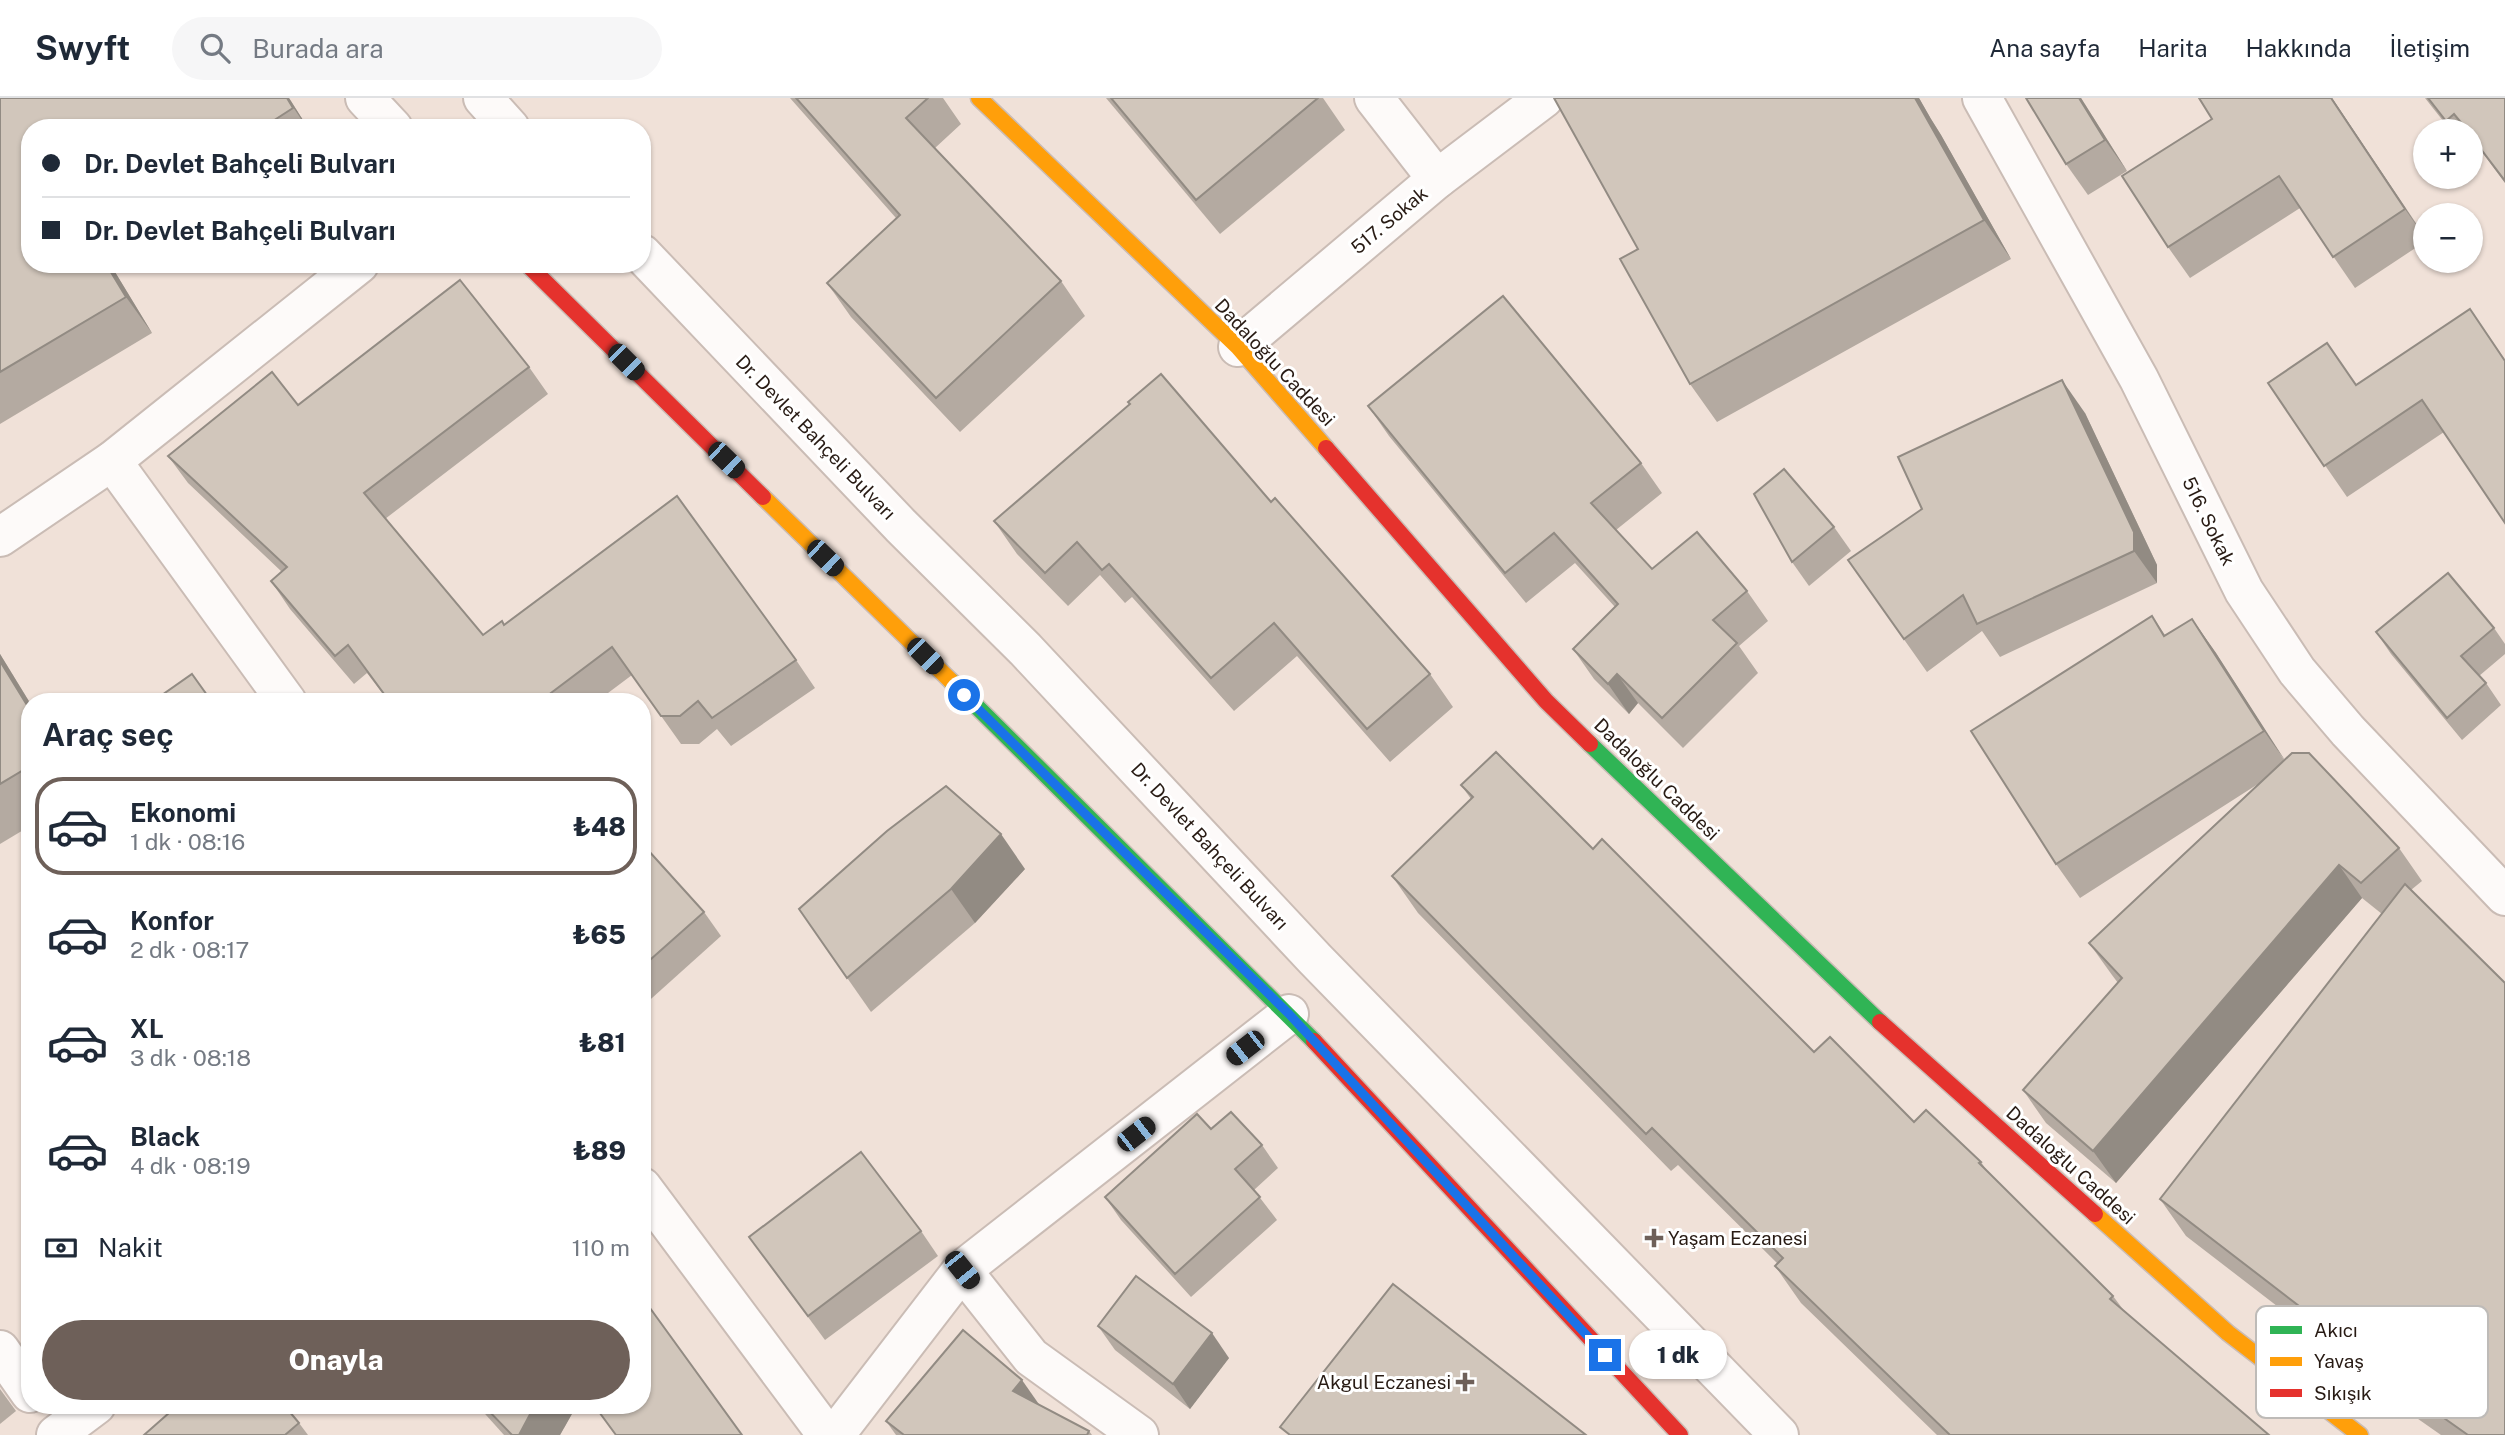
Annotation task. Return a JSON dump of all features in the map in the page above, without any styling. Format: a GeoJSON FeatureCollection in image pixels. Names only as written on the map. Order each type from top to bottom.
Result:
{"type":"FeatureCollection","features":[{"type":"Feature","properties":{"kind":"street"},"geometry":{"type":"LineString","coordinates":[[365,98],[385,119]]}},
{"type":"Feature","properties":{"kind":"street"},"geometry":{"type":"LineString","coordinates":[[483,98],[502,119]]}},
{"type":"Feature","properties":{"kind":"street","name":"Dadaloğlu Caddesi"},"geometry":{"type":"LineString","coordinates":[[979,98],[1238,347],[1546,701],[1883,1026],[2228,1333],[2256,1355]]}},
{"type":"Feature","properties":{"kind":"street"},"geometry":{"type":"LineString","coordinates":[[1374,98],[1437,179]]}},
{"type":"Feature","properties":{"kind":"street","name":"517. Sokak"},"geometry":{"type":"LineString","coordinates":[[1238,347],[1437,179],[1544,98]]}},
{"type":"Feature","properties":{"kind":"street","name":"516. Sokak"},"geometry":{"type":"LineString","coordinates":[[1982,98],[2139,379],[2244,591],[2297,671],[2348,731],[2505,896]]}},
{"type":"Feature","properties":{"kind":"street","name":"Dr. Devlet Bahçeli Bulvarı"},"geometry":{"type":"LineString","coordinates":[[651,263],[901,526],[1025,649],[1315,959],[1779,1435]]}},
{"type":"Feature","properties":{"kind":"street"},"geometry":{"type":"LineString","coordinates":[[0,537],[111,461],[348,273]]}},
{"type":"Feature","properties":{"kind":"street"},"geometry":{"type":"LineString","coordinates":[[536,273],[1289,1014],[1680,1435]]}},
{"type":"Feature","properties":{"kind":"street"},"geometry":{"type":"LineString","coordinates":[[111,461],[280,693]]}},
{"type":"Feature","properties":{"kind":"street"},"geometry":{"type":"LineString","coordinates":[[835,1435],[962,1270],[1289,1014]]}},
{"type":"Feature","properties":{"kind":"street"},"geometry":{"type":"LineString","coordinates":[[651,1199],[827,1435]]}},
{"type":"Feature","properties":{"kind":"street"},"geometry":{"type":"LineString","coordinates":[[962,1270],[1031,1357],[1139,1435]]}},
{"type":"Feature","properties":{"kind":"street"},"geometry":{"type":"LineString","coordinates":[[0,1350],[21,1380]]}},
{"type":"Feature","properties":{"kind":"street"},"geometry":{"type":"LineString","coordinates":[[51,1425],[76,1414]]}},
{"type":"Feature","properties":{"kind":"street","name":"Dadaloğlu Caddesi"},"geometry":{"type":"LineString","coordinates":[[2338,1418],[2360,1435]]}},
{"type":"Feature","properties":{"kind":"building"},"geometry":{"type":"Polygon","coordinates":[[[0,98],[287,98],[293,108],[276,119],[21,119],[21,273],[111,273],[126,297],[0,372],[0,98]]]}},
{"type":"Feature","properties":{"kind":"building"},"geometry":{"type":"Polygon","coordinates":[[[796,98],[928,98],[906,118],[1061,281],[936,398],[827,283],[900,215],[796,98]]]}},
{"type":"Feature","properties":{"kind":"building"},"geometry":{"type":"Polygon","coordinates":[[[1111,98],[1318,98],[1196,200],[1111,98]]]}},
{"type":"Feature","properties":{"kind":"building"},"geometry":{"type":"Polygon","coordinates":[[[1554,98],[1915,98],[1984,220],[1690,384],[1620,259],[1638,249],[1554,98]]]}},
{"type":"Feature","properties":{"kind":"building"},"geometry":{"type":"Polygon","coordinates":[[[2026,98],[2079,98],[2105,140],[2066,164],[2026,98]]]}},
{"type":"Feature","properties":{"kind":"building"},"geometry":{"type":"Polygon","coordinates":[[[2199,98],[2331,98],[2405,209],[2333,257],[2279,176],[2168,247],[2122,176],[2212,119],[2199,98]]]}},
{"type":"Feature","properties":{"kind":"building"},"geometry":{"type":"Polygon","coordinates":[[[2428,98],[2505,98],[2505,181],[2483,152],[2483,119],[2458,119],[2454,114],[2444,119],[2428,98]]]}},
{"type":"Feature","properties":{"kind":"building"},"geometry":{"type":"Polygon","coordinates":[[[460,280],[529,367],[364,493],[483,635],[502,621],[504,625],[677,496],[796,660],[712,718],[698,701],[680,716],[661,716],[651,702],[651,693],[645,693],[612,647],[551,693],[383,693],[348,645],[335,656],[271,581],[287,567],[168,456],[272,372],[298,405],[460,280]]]}},
{"type":"Feature","properties":{"kind":"building"},"geometry":{"type":"Polygon","coordinates":[[[1503,296],[1641,463],[1591,503],[1652,569],[1697,532],[1747,591],[1713,620],[1737,643],[1662,718],[1617,674],[1608,684],[1573,649],[1618,604],[1554,533],[1505,573],[1368,406],[1503,296]]]}},
{"type":"Feature","properties":{"kind":"building"},"geometry":{"type":"Polygon","coordinates":[[[2470,309],[2505,361],[2505,523],[2422,400],[2324,466],[2268,383],[2327,343],[2356,385],[2470,309]]]}},
{"type":"Feature","properties":{"kind":"building"},"geometry":{"type":"Polygon","coordinates":[[[1161,374],[1271,502],[1275,498],[1430,674],[1367,729],[1274,623],[1211,678],[1109,564],[1102,570],[1077,542],[1045,573],[994,521],[1161,374]]]}},
{"type":"Feature","properties":{"kind":"building"},"geometry":{"type":"Polygon","coordinates":[[[2062,380],[2134,532],[2134,551],[1977,624],[1963,595],[1904,639],[1848,560],[1922,509],[1898,457],[2062,380]]]}},
{"type":"Feature","properties":{"kind":"building"},"geometry":{"type":"Polygon","coordinates":[[[1784,469],[1834,527],[1792,562],[1754,494],[1784,469]]]}},
{"type":"Feature","properties":{"kind":"building"},"geometry":{"type":"Polygon","coordinates":[[[2448,573],[2494,628],[2461,656],[2486,683],[2447,718],[2376,632],[2448,573]]]}},
{"type":"Feature","properties":{"kind":"building"},"geometry":{"type":"Polygon","coordinates":[[[2152,616],[2164,636],[2192,619],[2264,731],[2056,864],[1971,731],[2152,616]]]}},
{"type":"Feature","properties":{"kind":"building"},"geometry":{"type":"Polygon","coordinates":[[[0,661],[21,695],[21,771],[0,784],[0,661]]]}},
{"type":"Feature","properties":{"kind":"building"},"geometry":{"type":"Polygon","coordinates":[[[192,674],[206,693],[165,693],[192,674]]]}},
{"type":"Feature","properties":{"kind":"building"},"geometry":{"type":"Polygon","coordinates":[[[1496,752],[1593,849],[1602,839],[1814,1052],[1830,1037],[1914,1122],[1926,1110],[2113,1296],[2110,1299],[2269,1435],[1950,1435],[1775,1266],[1783,1258],[1652,1128],[1646,1134],[1392,876],[1473,797],[1461,785],[1496,752]]]}},
{"type":"Feature","properties":{"kind":"building"},"geometry":{"type":"Polygon","coordinates":[[[2292,753],[2309,753],[2399,848],[2361,883],[2339,865],[2093,1151],[2023,1090],[2122,978],[2089,943],[2292,753]]]}},
{"type":"Feature","properties":{"kind":"building"},"geometry":{"type":"Polygon","coordinates":[[[946,786],[1001,834],[951,889],[847,978],[799,909],[887,831],[946,786]]]}},
{"type":"Feature","properties":{"kind":"building"},"geometry":{"type":"Polygon","coordinates":[[[651,853],[704,912],[651,959],[651,853]]]}},
{"type":"Feature","properties":{"kind":"building"},"geometry":{"type":"Polygon","coordinates":[[[2405,884],[2505,983],[2505,1435],[2468,1435],[2444,1418],[2488,1418],[2488,1306],[2299,1306],[2160,1199],[2405,884]]]}},
{"type":"Feature","properties":{"kind":"building"},"geometry":{"type":"Polygon","coordinates":[[[1231,1112],[1262,1145],[1235,1169],[1260,1197],[1175,1274],[1105,1197],[1197,1114],[1211,1129],[1231,1112]]]}},
{"type":"Feature","properties":{"kind":"building"},"geometry":{"type":"Polygon","coordinates":[[[861,1152],[921,1231],[808,1316],[749,1237],[861,1152]]]}},
{"type":"Feature","properties":{"kind":"building"},"geometry":{"type":"Polygon","coordinates":[[[1136,1276],[1212,1333],[1173,1384],[1098,1326],[1136,1276]]]}},
{"type":"Feature","properties":{"kind":"building"},"geometry":{"type":"Polygon","coordinates":[[[1393,1284],[1586,1435],[1290,1435],[1280,1427],[1393,1284]]]}},
{"type":"Feature","properties":{"kind":"building"},"geometry":{"type":"Polygon","coordinates":[[[651,1309],[742,1435],[616,1435],[601,1414],[651,1414],[651,1309]]]}},
{"type":"Feature","properties":{"kind":"building"},"geometry":{"type":"Polygon","coordinates":[[[963,1330],[1022,1380],[1013,1391],[1089,1431],[1087,1435],[904,1435],[886,1421],[963,1330]]]}},
{"type":"Feature","properties":{"kind":"building"},"geometry":{"type":"Polygon","coordinates":[[[168,1414],[292,1414],[299,1423],[285,1435],[144,1435],[168,1414]]]}},
{"type":"Feature","properties":{"kind":"building"},"geometry":{"type":"Polygon","coordinates":[[[492,1414],[530,1414],[519,1435],[512,1435],[492,1414]]]}},
{"type":"Feature","properties":{"kind":"traffic: fast"},"geometry":{"type":"LineString","coordinates":[[951,681],[1314,1041]]}},
{"type":"Feature","properties":{"kind":"traffic: fast"},"geometry":{"type":"LineString","coordinates":[[1590,744],[1880,1022]]}},
{"type":"Feature","properties":{"kind":"traffic: slow"},"geometry":{"type":"LineString","coordinates":[[979,98],[1238,347],[1326,448]]}},
{"type":"Feature","properties":{"kind":"traffic: slow"},"geometry":{"type":"LineString","coordinates":[[763,497],[951,681]]}},
{"type":"Feature","properties":{"kind":"traffic: slow"},"geometry":{"type":"LineString","coordinates":[[2095,1214],[2228,1333],[2256,1355]]}},
{"type":"Feature","properties":{"kind":"traffic: slow"},"geometry":{"type":"LineString","coordinates":[[2338,1418],[2360,1435]]}},
{"type":"Feature","properties":{"kind":"traffic: jam"},"geometry":{"type":"LineString","coordinates":[[536,273],[763,497]]}},
{"type":"Feature","properties":{"kind":"traffic: jam"},"geometry":{"type":"LineString","coordinates":[[1326,448],[1546,701],[1590,744]]}},
{"type":"Feature","properties":{"kind":"traffic: jam"},"geometry":{"type":"LineString","coordinates":[[1880,1022],[2095,1214]]}},
{"type":"Feature","properties":{"kind":"traffic: jam"},"geometry":{"type":"LineString","coordinates":[[1314,1041],[1680,1435]]}},
{"type":"Feature","properties":{"kind":"place","name":"Yaşam Eczanesi"},"geometry":{"type":"Point","coordinates":[1654,1238]}},
{"type":"Feature","properties":{"kind":"place","name":"Akgul Eczanesi"},"geometry":{"type":"Point","coordinates":[1465,1382]}},
{"type":"Feature","properties":{"kind":"route"},"geometry":{"type":"LineString","coordinates":[[964,695],[1289,1014],[1605,1355]]}}]}
